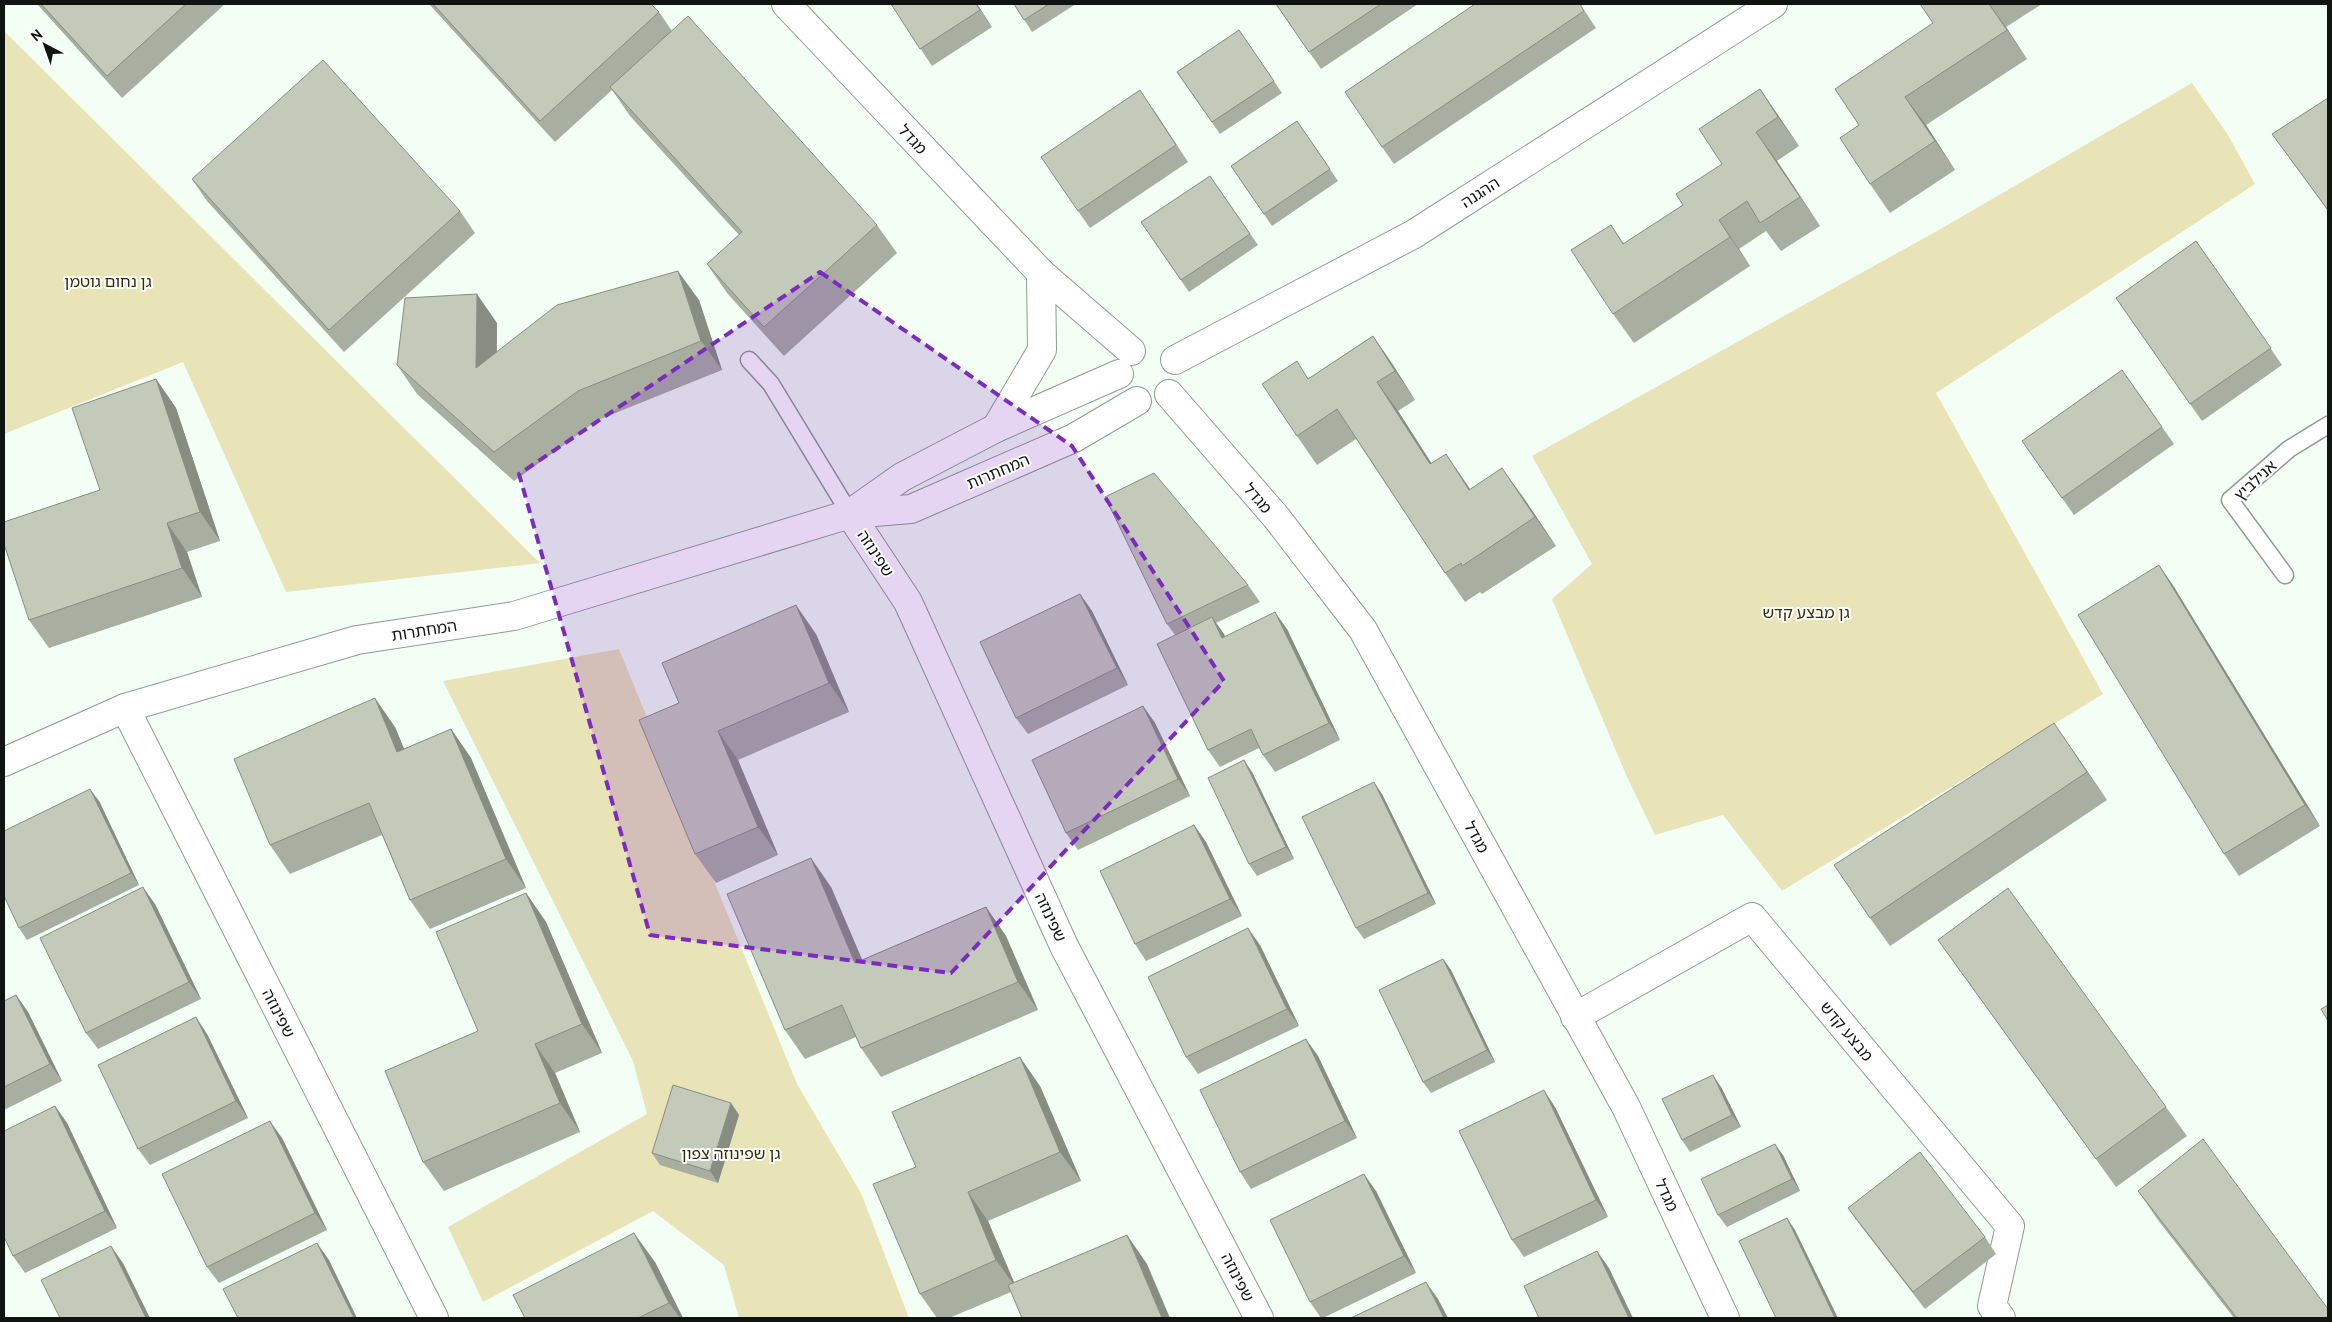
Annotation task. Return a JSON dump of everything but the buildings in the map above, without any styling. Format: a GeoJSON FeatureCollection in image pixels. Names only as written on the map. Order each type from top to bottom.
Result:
{"type":"FeatureCollection","features":[{"type":"Feature","properties":{"kind":"street","name":"מגדל"},"geometry":{"type":"LineString","coordinates":[[786,4],[1125,362]]}},
{"type":"Feature","properties":{"kind":"street","name":"ההגנה"},"geometry":{"type":"LineString","coordinates":[[1174,360],[1414,234],[1773,4]]}},
{"type":"Feature","properties":{"kind":"street"},"geometry":{"type":"LineString","coordinates":[[996,428],[1042,350],[1042,273]]}},
{"type":"Feature","properties":{"kind":"street"},"geometry":{"type":"LineString","coordinates":[[1150,344],[1159,346],[1168,352],[1174,360],[1177,372],[1175,384],[1169,394],[1154,403],[1137,401],[1122,388],[1125,362],[1139,346],[1150,344]]}},
{"type":"Feature","properties":{"kind":"street","name":"המחתרות"},"geometry":{"type":"LineString","coordinates":[[850,514],[902,477],[1125,362]]}},
{"type":"Feature","properties":{"kind":"street","name":"מגדל"},"geometry":{"type":"LineString","coordinates":[[1169,394],[1276,517],[1363,630],[1626,1107],[1724,1318]]}},
{"type":"Feature","properties":{"kind":"street","name":"המחתרות"},"geometry":{"type":"LineString","coordinates":[[4,762],[125,708],[357,640],[514,616],[850,514],[911,509],[1074,438],[1137,401]]}},
{"type":"Feature","properties":{"kind":"street","name":"שפינוזה"},"geometry":{"type":"LineString","coordinates":[[850,514],[908,602],[1064,946],[1259,1318]]}},
{"type":"Feature","properties":{"kind":"street","name":"שפינוזה"},"geometry":{"type":"LineString","coordinates":[[125,708],[434,1318]]}},
{"type":"Feature","properties":{"kind":"street","name":"מבצע קדש"},"geometry":{"type":"LineString","coordinates":[[1575,1017],[1752,917],[2010,1226],[1992,1306],[2001,1318]]}},
{"type":"Feature","properties":{"kind":"lane"},"geometry":{"type":"LineString","coordinates":[[749,360],[771,384],[850,514]]}},
{"type":"Feature","properties":{"kind":"lane","name":"אנילביץ"},"geometry":{"type":"LineString","coordinates":[[2285,574],[2230,500],[2289,449],[2328,425]]}},
{"type":"Feature","properties":{"kind":"highlighted area"},"geometry":{"type":"Polygon","coordinates":[[[820,272],[1072,446],[1224,681],[951,973],[650,935],[519,474],[820,272]]]}},
{"type":"Feature","properties":{"kind":"green space","name":"גן נחום גוטמן"},"geometry":{"type":"Polygon","coordinates":[[[4,31],[540,563],[286,592],[183,362],[4,434],[4,31]]]}},
{"type":"Feature","properties":{"kind":"green space","name":"גן מבצע קדש"},"geometry":{"type":"Polygon","coordinates":[[[2192,83],[2228,135],[2255,184],[1936,393],[2103,694],[1782,891],[1723,815],[1655,835],[1627,777],[1552,599],[1592,564],[1532,456],[1937,231],[2192,83]]]}},
{"type":"Feature","properties":{"kind":"green space","name":"גן שפינוזה צפון"},"geometry":{"type":"Polygon","coordinates":[[[619,649],[797,1084],[861,1193],[909,1318],[739,1318],[724,1265],[653,1211],[483,1302],[448,1227],[647,1114],[633,1061],[443,681],[619,649]]]}}]}
